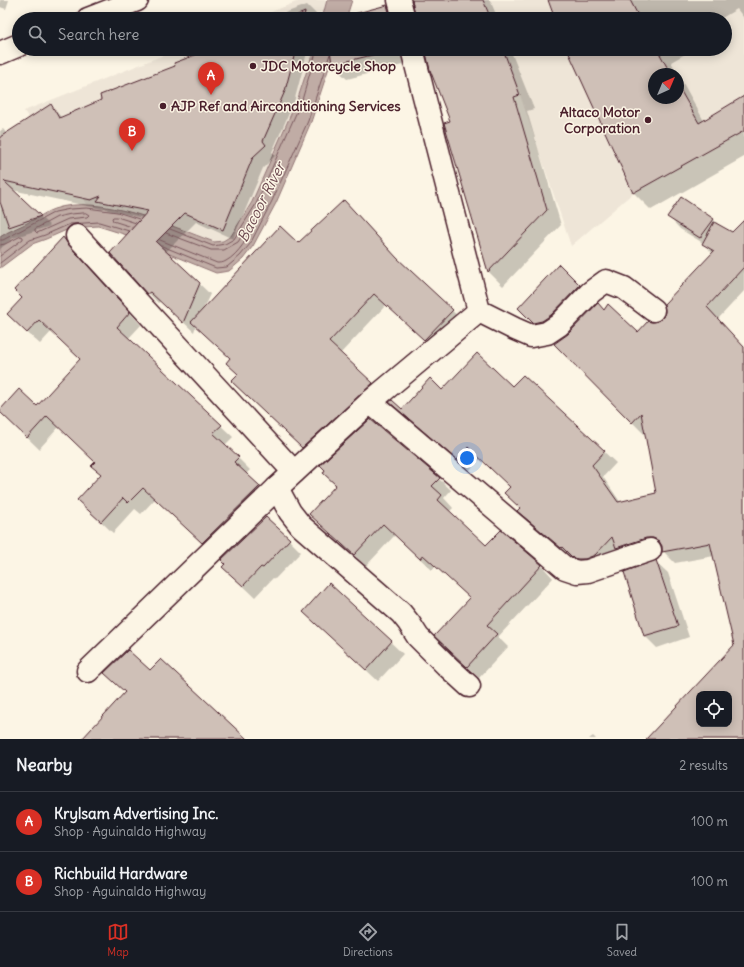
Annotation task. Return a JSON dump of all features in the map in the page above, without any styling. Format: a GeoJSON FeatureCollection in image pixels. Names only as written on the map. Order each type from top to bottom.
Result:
{"type":"FeatureCollection","features":[{"type":"Feature","properties":{"kind":"main road"},"geometry":{"type":"LineString","coordinates":[[106,12],[137,0]]}},
{"type":"Feature","properties":{"kind":"main road"},"geometry":{"type":"LineString","coordinates":[[399,0],[402,12]]}},
{"type":"Feature","properties":{"kind":"main road"},"geometry":{"type":"LineString","coordinates":[[0,53],[12,49]]}},
{"type":"Feature","properties":{"kind":"main road"},"geometry":{"type":"LineString","coordinates":[[414,56],[479,311],[531,336],[547,333],[559,325],[591,292],[606,281],[624,288],[653,310]]}},
{"type":"Feature","properties":{"kind":"main road"},"geometry":{"type":"LineString","coordinates":[[77,236],[294,472]]}},
{"type":"Feature","properties":{"kind":"main road"},"geometry":{"type":"LineString","coordinates":[[88,671],[277,488],[370,402],[479,311]]}},
{"type":"Feature","properties":{"kind":"main road"},"geometry":{"type":"LineString","coordinates":[[370,402],[566,568],[577,572],[588,571],[650,550]]}},
{"type":"Feature","properties":{"kind":"main road"},"geometry":{"type":"LineString","coordinates":[[277,488],[290,512],[301,526],[401,613],[418,637],[469,686]]}},
{"type":"Feature","properties":{"kind":"shaded area"},"geometry":{"type":"Polygon","coordinates":[[[301,0],[327,0],[324,12],[271,12],[301,0]]]}},
{"type":"Feature","properties":{"kind":"shaded area"},"geometry":{"type":"Polygon","coordinates":[[[483,0],[744,0],[744,131],[633,193],[571,246],[506,56],[732,56],[732,12],[488,12],[483,0]]]}},
{"type":"Feature","properties":{"kind":"shaded area"},"geometry":{"type":"Polygon","coordinates":[[[162,56],[312,56],[298,98],[252,202],[231,236],[223,241],[214,242],[155,220],[118,209],[87,204],[24,111],[162,56]]]}},
{"type":"Feature","properties":{"kind":"water"},"geometry":{"type":"Polygon","coordinates":[[[327,0],[352,0],[348,12],[324,12],[327,0]]]}},
{"type":"Feature","properties":{"kind":"water","name":"Bacoor River"},"geometry":{"type":"Polygon","coordinates":[[[312,56],[333,56],[311,122],[276,203],[253,246],[243,259],[229,271],[216,273],[130,236],[98,226],[71,228],[32,244],[0,268],[0,237],[51,210],[72,205],[92,205],[113,208],[156,220],[214,242],[223,241],[231,236],[252,202],[298,98],[312,56]]]}},
{"type":"Feature","properties":{"kind":"building"},"geometry":{"type":"Polygon","coordinates":[[[412,0],[483,0],[488,12],[415,12],[412,0]]]}},
{"type":"Feature","properties":{"kind":"building"},"geometry":{"type":"Polygon","coordinates":[[[548,0],[630,0],[636,12],[552,12],[548,0]]]}},
{"type":"Feature","properties":{"kind":"building"},"geometry":{"type":"Polygon","coordinates":[[[387,5],[389,12],[361,12],[387,5]]]}},
{"type":"Feature","properties":{"kind":"building"},"geometry":{"type":"Polygon","coordinates":[[[192,56],[294,56],[285,91],[263,141],[266,145],[253,157],[223,230],[185,213],[156,242],[200,283],[183,323],[150,292],[147,294],[110,253],[148,211],[97,201],[101,196],[91,200],[4,181],[41,216],[9,227],[0,202],[0,137],[51,104],[59,118],[101,100],[100,95],[175,66],[174,63],[192,56]]]}},
{"type":"Feature","properties":{"kind":"building"},"geometry":{"type":"Polygon","coordinates":[[[331,56],[368,56],[332,65],[331,56]]]}},
{"type":"Feature","properties":{"kind":"building"},"geometry":{"type":"Polygon","coordinates":[[[427,56],[506,56],[520,95],[514,97],[547,210],[488,272],[444,123],[450,121],[430,70],[427,56]]]}},
{"type":"Feature","properties":{"kind":"building","name":"Altaco Motor Corporation"},"geometry":{"type":"Polygon","coordinates":[[[570,56],[661,56],[668,68],[648,68],[648,104],[684,104],[684,97],[699,123],[744,96],[744,131],[633,193],[570,56]]]}},
{"type":"Feature","properties":{"kind":"building"},"geometry":{"type":"Polygon","coordinates":[[[681,197],[714,219],[700,238],[667,217],[681,197]]]}},
{"type":"Feature","properties":{"kind":"building"},"geometry":{"type":"Polygon","coordinates":[[[344,200],[397,258],[453,310],[424,340],[374,294],[329,342],[373,383],[302,448],[231,381],[238,374],[226,363],[230,358],[191,322],[280,226],[298,243],[344,200]]]}},
{"type":"Feature","properties":{"kind":"building"},"geometry":{"type":"Polygon","coordinates":[[[744,220],[744,267],[707,307],[744,347],[744,739],[646,739],[735,644],[734,645],[710,543],[662,552],[662,546],[659,541],[653,538],[646,538],[616,548],[612,537],[595,555],[585,559],[573,558],[562,547],[561,548],[517,511],[520,508],[504,493],[510,487],[468,447],[457,460],[389,402],[392,400],[402,409],[430,378],[442,390],[477,353],[512,386],[523,375],[605,451],[592,465],[618,502],[656,493],[641,413],[632,423],[554,344],[568,334],[598,303],[604,310],[608,304],[638,332],[648,321],[658,321],[663,317],[665,312],[664,304],[714,251],[702,244],[714,222],[732,232],[744,220]]]}},
{"type":"Feature","properties":{"kind":"building"},"geometry":{"type":"Polygon","coordinates":[[[63,237],[130,312],[117,327],[222,425],[213,433],[239,457],[234,462],[260,486],[202,543],[143,488],[128,503],[123,498],[101,522],[77,500],[101,474],[91,466],[95,462],[47,416],[27,438],[0,412],[0,410],[19,389],[37,406],[80,359],[39,320],[27,333],[7,314],[22,298],[14,290],[63,237]]]}},
{"type":"Feature","properties":{"kind":"building"},"geometry":{"type":"Polygon","coordinates":[[[559,264],[580,285],[551,315],[542,321],[533,323],[518,308],[559,264]]]}},
{"type":"Feature","properties":{"kind":"building"},"geometry":{"type":"Polygon","coordinates":[[[370,419],[440,478],[432,486],[442,495],[438,500],[486,545],[501,530],[542,565],[487,625],[497,634],[467,667],[434,636],[470,598],[423,555],[420,559],[383,524],[354,555],[309,514],[336,485],[323,473],[325,470],[320,465],[370,419]]]}},
{"type":"Feature","properties":{"kind":"building"},"geometry":{"type":"Polygon","coordinates":[[[266,517],[290,539],[263,568],[261,567],[243,586],[222,567],[225,564],[221,560],[266,517]]]}},
{"type":"Feature","properties":{"kind":"building"},"geometry":{"type":"Polygon","coordinates":[[[656,560],[678,626],[644,636],[624,572],[656,560]]]}},
{"type":"Feature","properties":{"kind":"building"},"geometry":{"type":"Polygon","coordinates":[[[329,583],[392,641],[366,670],[303,612],[329,583]]]}},
{"type":"Feature","properties":{"kind":"building"},"geometry":{"type":"Polygon","coordinates":[[[128,650],[150,670],[161,659],[247,739],[82,739],[125,692],[104,673],[128,650]]]}},
{"type":"Feature","properties":{"kind":"place","name":"JDC Motorcycle Shop"},"geometry":{"type":"Point","coordinates":[253,66]}},
{"type":"Feature","properties":{"kind":"place","name":"Krylsam Advertising Inc."},"geometry":{"type":"Point","coordinates":[211,95]}},
{"type":"Feature","properties":{"kind":"place","name":"AJP Ref and Airconditioning Services"},"geometry":{"type":"Point","coordinates":[163,106]}},
{"type":"Feature","properties":{"kind":"place","name":"Altaco Motor Corporation"},"geometry":{"type":"Point","coordinates":[648,120]}},
{"type":"Feature","properties":{"kind":"place","name":"Richbuild Hardware"},"geometry":{"type":"Point","coordinates":[132,151]}}]}
